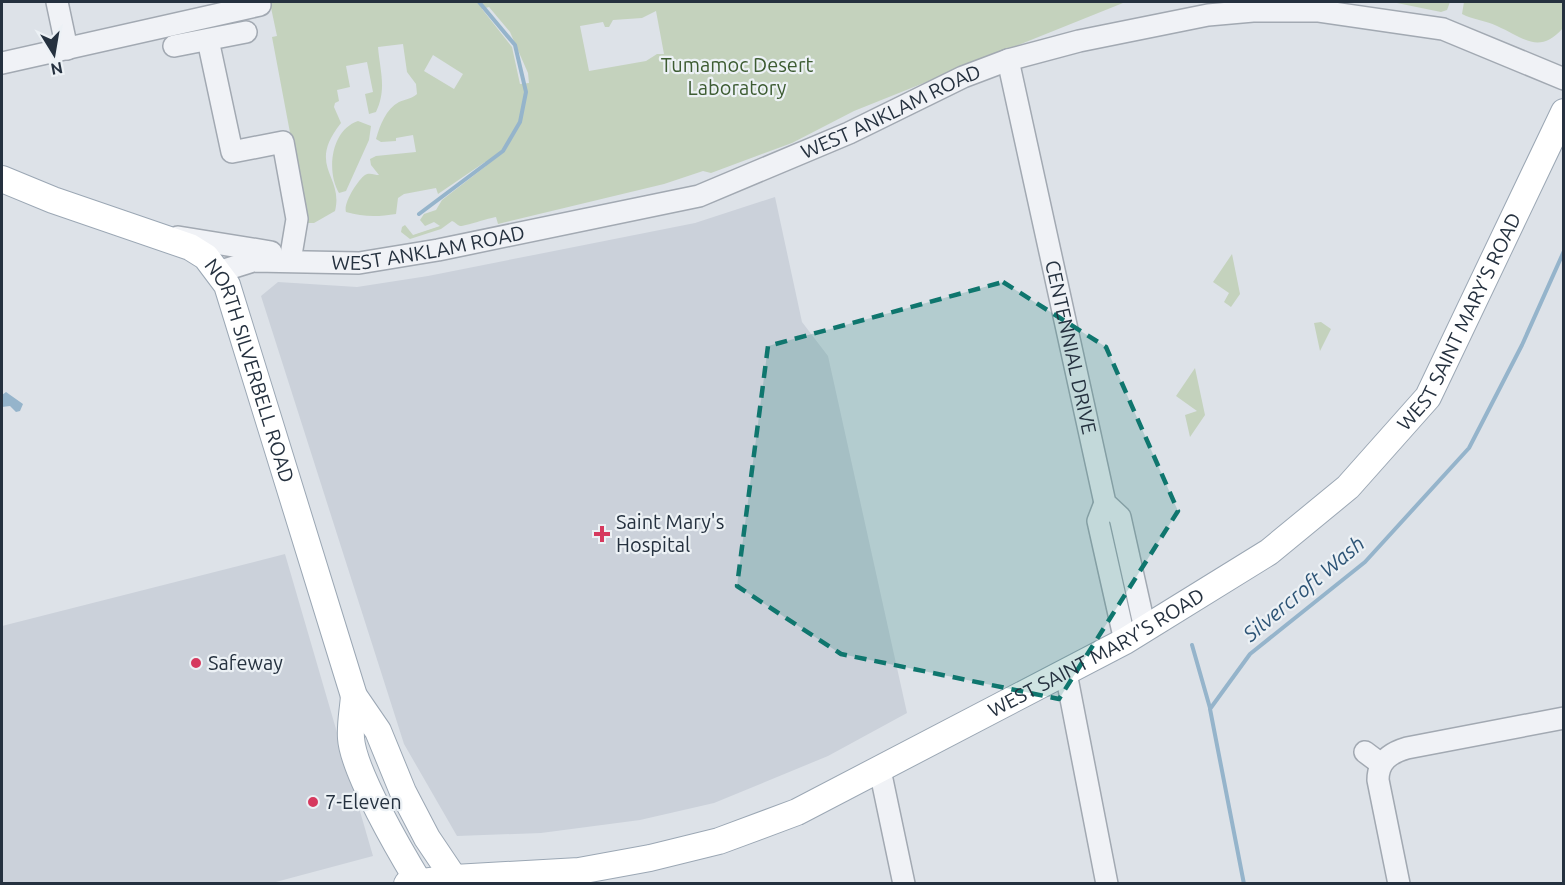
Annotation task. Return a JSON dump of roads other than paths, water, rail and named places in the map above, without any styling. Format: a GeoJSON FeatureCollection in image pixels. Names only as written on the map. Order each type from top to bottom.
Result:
{"type":"FeatureCollection","features":[{"type":"Feature","properties":{"kind":"main road","name":"WEST SAINT MARY'S ROAD"},"geometry":{"type":"LineString","coordinates":[[416,883],[530,878],[650,858],[719,841],[797,812],[1135,635],[1269,552],[1348,487],[1428,398],[1563,112]]}},
{"type":"Feature","properties":{"kind":"main road","name":"NORTH SILVERBELL ROAD"},"geometry":{"type":"LineString","coordinates":[[2,179],[53,200],[190,247],[206,257],[227,285],[354,696],[378,730],[403,792],[427,838],[456,881]]}},
{"type":"Feature","properties":{"kind":"main road","name":"NORTH SILVERBELL ROAD"},"geometry":{"type":"LineString","coordinates":[[354,696],[351,739],[360,767],[416,883]]}},
{"type":"Feature","properties":{"kind":"street"},"geometry":{"type":"LineString","coordinates":[[57,2],[67,49]]}},
{"type":"Feature","properties":{"kind":"street"},"geometry":{"type":"LineString","coordinates":[[2,63],[260,3]]}},
{"type":"Feature","properties":{"kind":"street","name":"WEST ANKLAM ROAD"},"geometry":{"type":"LineString","coordinates":[[218,272],[253,261],[291,259],[359,263],[410,255],[699,196],[849,133],[963,77],[1008,60],[1079,41],[1208,15],[1253,11],[1319,11],[1443,29],[1563,79]]}},
{"type":"Feature","properties":{"kind":"street"},"geometry":{"type":"LineString","coordinates":[[174,46],[246,32]]}},
{"type":"Feature","properties":{"kind":"street"},"geometry":{"type":"LineString","coordinates":[[148,233],[291,259],[297,219],[283,142],[232,152],[208,40]]}},
{"type":"Feature","properties":{"kind":"street","name":"CENTENNIAL DRIVE"},"geometry":{"type":"LineString","coordinates":[[1008,60],[1106,503],[1098,521],[1135,635]]}},
{"type":"Feature","properties":{"kind":"street"},"geometry":{"type":"LineString","coordinates":[[1066,673],[1107,884]]}},
{"type":"Feature","properties":{"kind":"street"},"geometry":{"type":"LineString","coordinates":[[1399,884],[1373,758],[1407,748],[1563,718]]}},
{"type":"Feature","properties":{"kind":"street"},"geometry":{"type":"LineString","coordinates":[[880,770],[904,884]]}},
{"type":"Feature","properties":{"kind":"water"},"geometry":{"type":"Polygon","coordinates":[[[6,392],[23,404],[20,411],[16,412],[10,406],[2,407],[2,395],[6,392]]]}},
{"type":"Feature","properties":{"kind":"waterway"},"geometry":{"type":"LineString","coordinates":[[419,214],[503,151],[520,122],[526,92],[515,45],[479,2]]}},
{"type":"Feature","properties":{"kind":"waterway","name":"Silvercroft Wash"},"geometry":{"type":"LineString","coordinates":[[1244,884],[1210,709],[1250,654],[1365,562],[1469,448],[1522,345],[1564,251]]}},
{"type":"Feature","properties":{"kind":"waterway"},"geometry":{"type":"LineString","coordinates":[[1192,645],[1210,708]]}},
{"type":"Feature","properties":{"kind":"place","name":"Saint Mary's Hospital"},"geometry":{"type":"Point","coordinates":[602,534]}},
{"type":"Feature","properties":{"kind":"place","name":"Safeway"},"geometry":{"type":"Point","coordinates":[196,663]}},
{"type":"Feature","properties":{"kind":"place","name":"7-Eleven"},"geometry":{"type":"Point","coordinates":[313,802]}},
{"type":"Feature","properties":{"kind":"park label","name":"Tumamoc Desert Laboratory"},"geometry":{"type":"Point","coordinates":[737,76]}}]}
